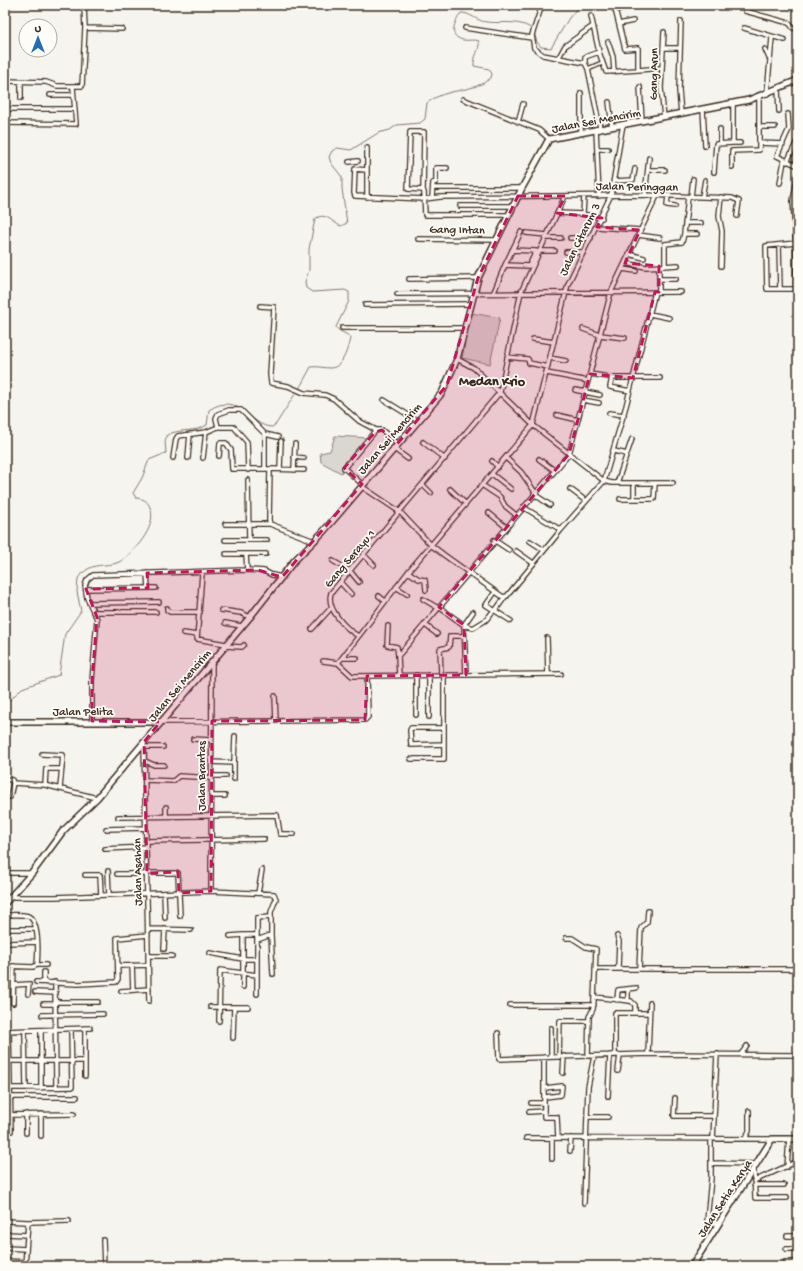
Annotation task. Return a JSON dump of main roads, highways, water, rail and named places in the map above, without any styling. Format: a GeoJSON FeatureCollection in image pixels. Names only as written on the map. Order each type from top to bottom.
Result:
{"type":"FeatureCollection","features":[{"type":"Feature","properties":{"kind":"waterway"},"geometry":{"type":"LineString","coordinates":[[534,33],[537,42],[541,47],[551,48],[569,18],[580,5]]}},
{"type":"Feature","properties":{"kind":"waterway"},"geometry":{"type":"LineString","coordinates":[[299,389],[311,367],[330,368],[338,365],[344,357],[350,338],[336,327],[349,301],[349,292],[345,290],[312,292],[306,288],[305,282],[309,270],[309,249],[315,219],[322,216],[329,218],[341,226],[347,223],[342,189],[342,177],[331,163],[329,157],[332,151],[337,148],[351,150],[378,133],[390,130],[397,125],[420,123],[425,119],[427,103],[434,98],[476,86],[491,78],[492,74],[489,69],[474,66],[479,41],[463,40],[455,35],[455,24],[461,13],[467,14],[484,22],[523,24],[533,30]]}},
{"type":"Feature","properties":{"kind":"waterway"},"geometry":{"type":"LineString","coordinates":[[5,701],[10,700],[22,688],[59,675],[65,634],[81,611],[77,592],[78,578],[92,567],[113,564],[121,561],[132,552],[143,539],[152,517],[151,510],[146,501],[136,498],[133,493],[142,478],[149,460],[166,453],[165,441],[167,435],[198,429],[207,425],[209,410],[219,405],[228,404],[244,411],[257,422],[272,427],[276,424],[297,391]]}},
{"type":"Feature","properties":{"kind":"district","name":"Medan Krio"},"geometry":{"type":"Point","coordinates":[492,380]}}]}
